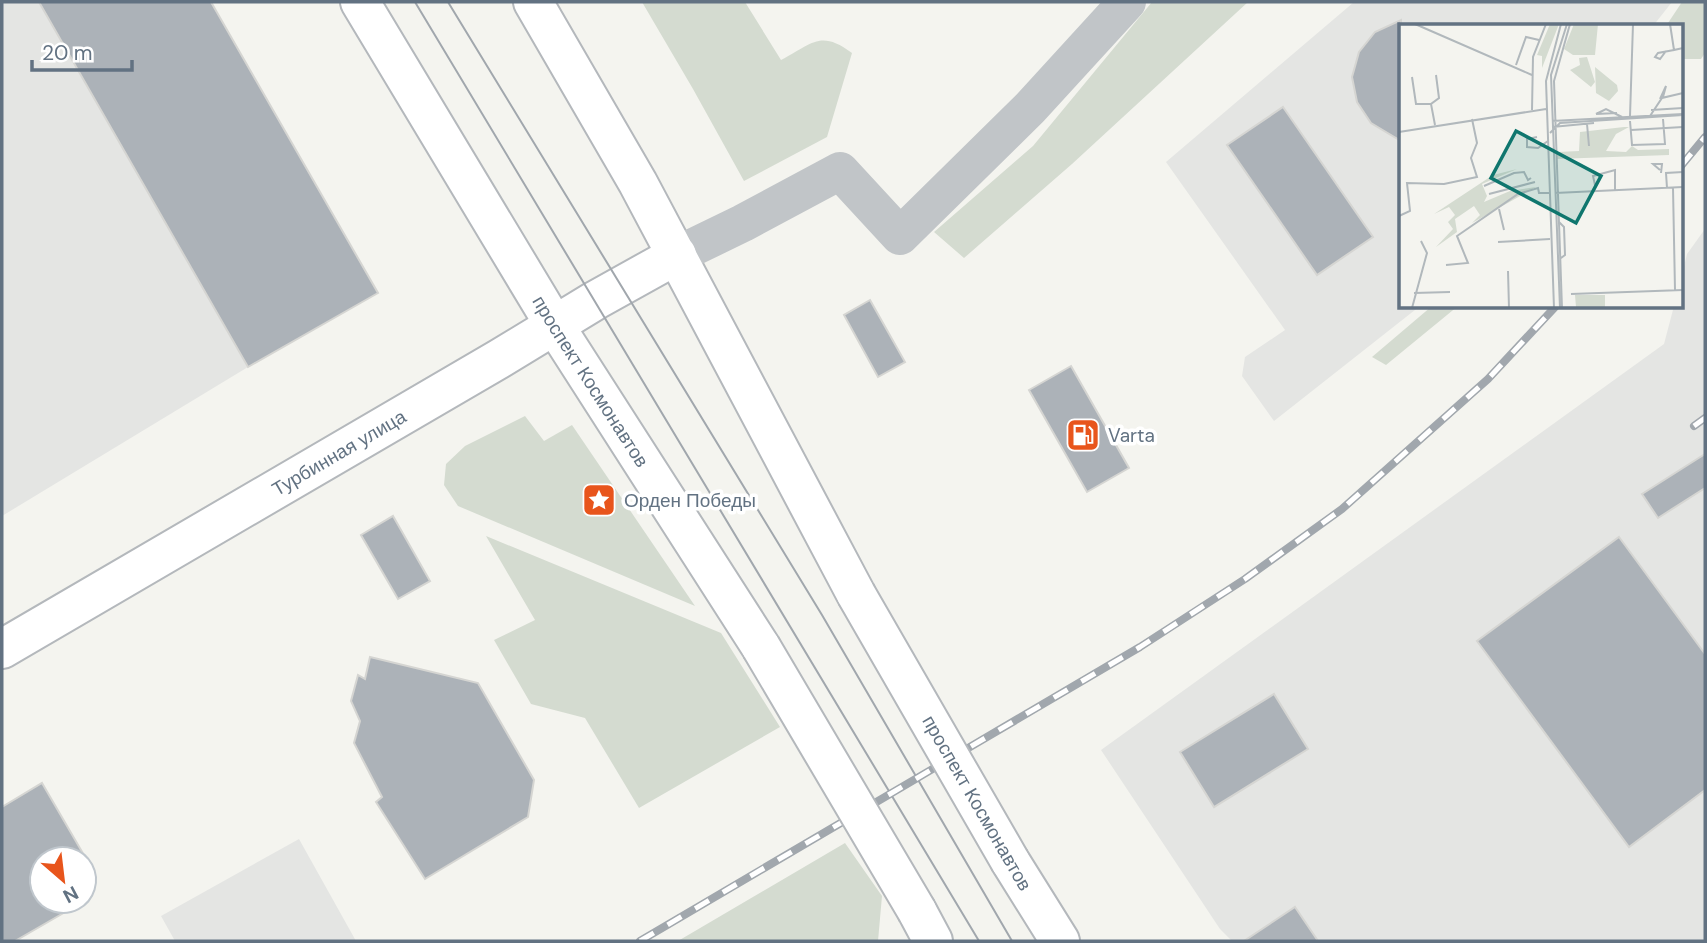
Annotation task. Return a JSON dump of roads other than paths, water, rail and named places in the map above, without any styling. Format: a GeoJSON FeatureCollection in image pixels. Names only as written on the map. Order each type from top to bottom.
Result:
{"type":"FeatureCollection","features":[{"type":"Feature","properties":{"kind":"main road","name":"проспект Космонавтов"},"geometry":{"type":"LineString","coordinates":[[360,2],[555,326],[761,647],[925,926]]}},
{"type":"Feature","properties":{"kind":"main road","name":"проспект Космонавтов"},"geometry":{"type":"LineString","coordinates":[[533,2],[638,183],[856,594],[1010,861],[1060,941]]}},
{"type":"Feature","properties":{"kind":"main road","name":"Турбинная улица"},"geometry":{"type":"LineString","coordinates":[[2,649],[596,300],[677,256]]}},
{"type":"Feature","properties":{"kind":"street"},"geometry":{"type":"LineString","coordinates":[[677,256],[840,171],[900,236],[1030,108],[1127,2]]}},
{"type":"Feature","properties":{"kind":"tram line"},"geometry":{"type":"LineString","coordinates":[[415,2],[979,941]]}},
{"type":"Feature","properties":{"kind":"tram line"},"geometry":{"type":"LineString","coordinates":[[448,2],[822,615],[1012,941]]}},
{"type":"Feature","properties":{"kind":"railway"},"geometry":{"type":"LineString","coordinates":[[1682,165],[1705,137]]}},
{"type":"Feature","properties":{"kind":"railway"},"geometry":{"type":"LineString","coordinates":[[640,941],[1140,647],[1245,579],[1342,509],[1488,379],[1554,308]]}},
{"type":"Feature","properties":{"kind":"railway"},"geometry":{"type":"LineString","coordinates":[[1694,426],[1705,418]]}},
{"type":"Feature","properties":{"kind":"place","name":"Varta"},"geometry":{"type":"Point","coordinates":[1083,435]}},
{"type":"Feature","properties":{"kind":"place","name":"Орден Победы"},"geometry":{"type":"Point","coordinates":[599,500]}}]}
